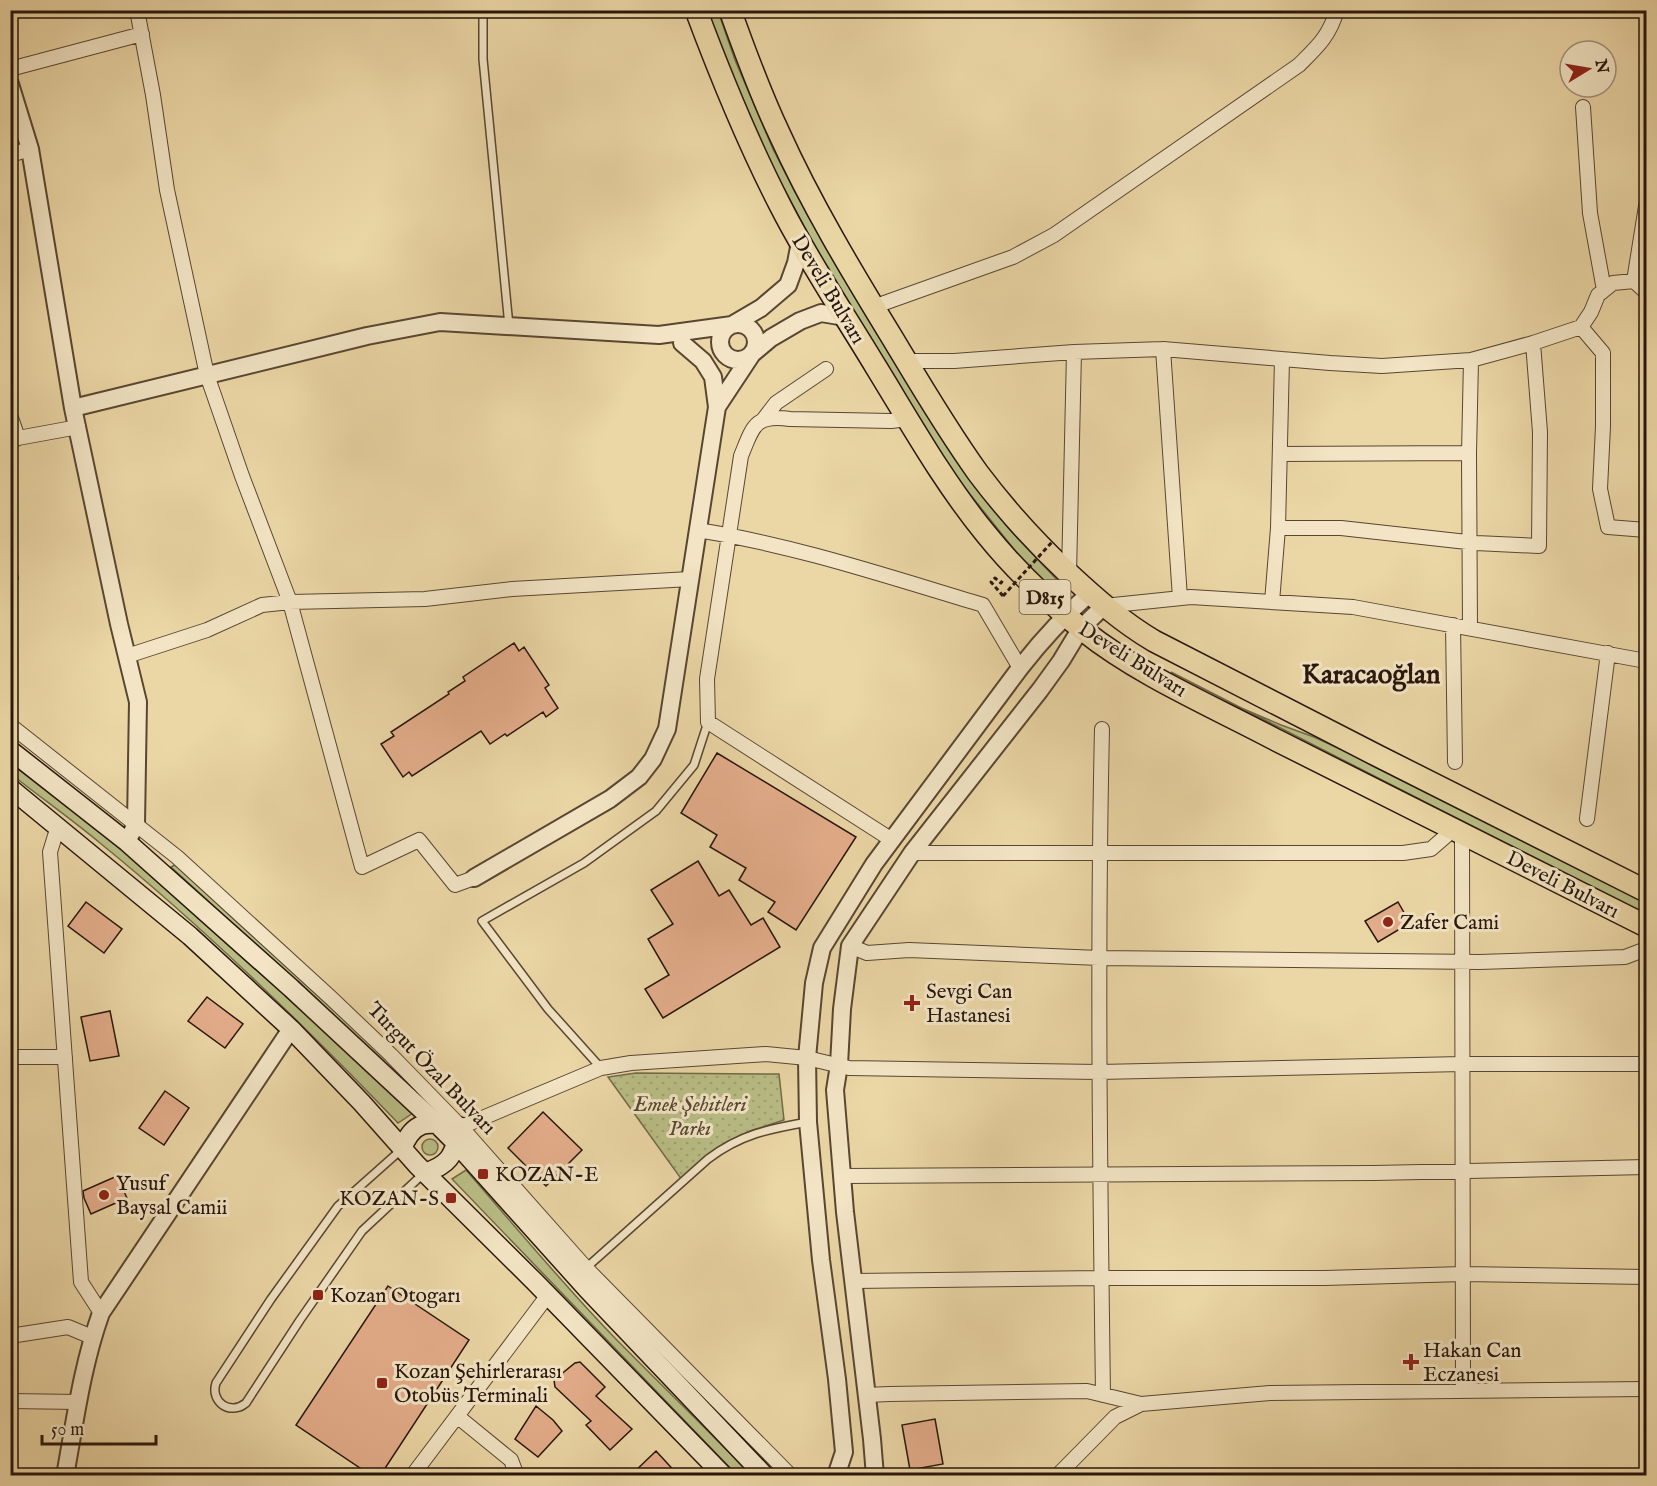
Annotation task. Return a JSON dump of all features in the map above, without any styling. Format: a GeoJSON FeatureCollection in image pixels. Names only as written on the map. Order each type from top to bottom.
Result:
{"type":"FeatureCollection","features":[{"type":"Feature","properties":{"kind":"highway","name":"Develi Bulvarı"},"geometry":{"type":"LineString","coordinates":[[696,10],[746,134],[800,242],[943,474],[986,534],[1034,586],[1074,622],[1112,651],[1153,676],[1647,926]]}},
{"type":"Feature","properties":{"kind":"highway","name":"Develi Bulvarı"},"geometry":{"type":"LineString","coordinates":[[730,10],[755,79],[784,143],[832,237],[873,307],[979,473],[1028,533],[1069,574],[1097,600],[1154,641],[1647,891]]}},
{"type":"Feature","properties":{"kind":"main road","name":"Turgut Özal Bulvarı"},"geometry":{"type":"LineString","coordinates":[[10,750],[128,842],[291,988],[436,1124],[458,1135],[579,1280],[765,1476]]}},
{"type":"Feature","properties":{"kind":"main road"},"geometry":{"type":"LineString","coordinates":[[10,788],[190,936],[291,1029],[362,1103],[424,1173],[548,1295],[724,1476]]}},
{"type":"Feature","properties":{"kind":"main road"},"geometry":{"type":"LineString","coordinates":[[402,1149],[412,1130],[421,1124],[436,1124]]}},
{"type":"Feature","properties":{"kind":"main road"},"geometry":{"type":"LineString","coordinates":[[424,1173],[443,1165],[453,1153],[458,1135]]}},
{"type":"Feature","properties":{"kind":"street"},"geometry":{"type":"LineString","coordinates":[[137,10],[153,95],[167,190],[207,375],[242,476],[290,602],[362,867],[419,840],[455,885],[474,878],[610,799],[639,777],[653,759],[667,729],[717,407],[713,377],[703,362],[682,343]]}},
{"type":"Feature","properties":{"kind":"street"},"geometry":{"type":"LineString","coordinates":[[873,307],[1013,257],[1054,235],[1299,65],[1323,41],[1337,10]]}},
{"type":"Feature","properties":{"kind":"street"},"geometry":{"type":"LineString","coordinates":[[10,69],[142,34]]}},
{"type":"Feature","properties":{"kind":"street"},"geometry":{"type":"LineString","coordinates":[[10,84],[30,149],[74,408],[138,702],[136,824],[128,842]]}},
{"type":"Feature","properties":{"kind":"street"},"geometry":{"type":"LineString","coordinates":[[1583,107],[1590,213],[1604,290]]}},
{"type":"Feature","properties":{"kind":"street"},"geometry":{"type":"LineString","coordinates":[[10,155],[30,149]]}},
{"type":"Feature","properties":{"kind":"street"},"geometry":{"type":"LineString","coordinates":[[1635,280],[1646,206]]}},
{"type":"Feature","properties":{"kind":"street"},"geometry":{"type":"LineString","coordinates":[[726,355],[722,351],[720,339],[722,333],[762,308],[788,285],[800,242]]}},
{"type":"Feature","properties":{"kind":"street"},"geometry":{"type":"LineString","coordinates":[[906,361],[954,361],[1074,352],[1163,349],[1382,366],[1471,360],[1581,327],[1598,295],[1612,283],[1635,280]]}},
{"type":"Feature","properties":{"kind":"street"},"geometry":{"type":"LineString","coordinates":[[1635,280],[1647,292]]}},
{"type":"Feature","properties":{"kind":"street"},"geometry":{"type":"LineString","coordinates":[[659,335],[736,360],[747,358],[771,338],[800,321],[821,313],[845,317]]}},
{"type":"Feature","properties":{"kind":"street"},"geometry":{"type":"LineString","coordinates":[[74,408],[367,336],[440,321],[659,335],[744,325],[753,332],[756,343],[752,354],[717,407]]}},
{"type":"Feature","properties":{"kind":"street"},"geometry":{"type":"LineString","coordinates":[[1581,327],[1603,353],[1600,489],[1608,527],[1647,530]]}},
{"type":"Feature","properties":{"kind":"street"},"geometry":{"type":"LineString","coordinates":[[1278,528],[1341,528],[1470,542],[1539,546],[1540,432],[1533,343]]}},
{"type":"Feature","properties":{"kind":"street"},"geometry":{"type":"LineString","coordinates":[[1163,349],[1180,598]]}},
{"type":"Feature","properties":{"kind":"street"},"geometry":{"type":"LineString","coordinates":[[1069,574],[1074,352]]}},
{"type":"Feature","properties":{"kind":"street"},"geometry":{"type":"LineString","coordinates":[[1272,602],[1278,528],[1282,359]]}},
{"type":"Feature","properties":{"kind":"street"},"geometry":{"type":"LineString","coordinates":[[1470,628],[1471,360]]}},
{"type":"Feature","properties":{"kind":"street"},"geometry":{"type":"LineString","coordinates":[[826,369],[776,403],[763,420],[753,428],[741,456],[707,679],[708,722],[892,840]]}},
{"type":"Feature","properties":{"kind":"street"},"geometry":{"type":"LineString","coordinates":[[10,415],[14,440],[78,427]]}},
{"type":"Feature","properties":{"kind":"street"},"geometry":{"type":"LineString","coordinates":[[763,420],[776,417],[891,421],[908,418]]}},
{"type":"Feature","properties":{"kind":"street"},"geometry":{"type":"LineString","coordinates":[[1280,454],[1469,453]]}},
{"type":"Feature","properties":{"kind":"street"},"geometry":{"type":"LineString","coordinates":[[697,530],[728,535],[855,567],[983,606],[1020,668]]}},
{"type":"Feature","properties":{"kind":"street"},"geometry":{"type":"LineString","coordinates":[[127,656],[207,630],[262,605],[290,602],[425,599],[512,589],[690,579]]}},
{"type":"Feature","properties":{"kind":"street"},"geometry":{"type":"LineString","coordinates":[[836,1476],[844,1452],[821,1260],[808,1122],[807,1058],[814,982],[822,948],[874,864],[1020,668],[1097,600],[1191,597],[1353,607],[1647,661]]}},
{"type":"Feature","properties":{"kind":"street"},"geometry":{"type":"LineString","coordinates":[[875,1476],[842,1176],[835,1090],[850,946],[912,853],[1061,661],[1074,622]]}},
{"type":"Feature","properties":{"kind":"street"},"geometry":{"type":"LineString","coordinates":[[1453,625],[1455,762]]}},
{"type":"Feature","properties":{"kind":"street"},"geometry":{"type":"LineString","coordinates":[[1587,819],[1608,653]]}},
{"type":"Feature","properties":{"kind":"street","name":"Turgut Özal Bulvarı"},"geometry":{"type":"LineString","coordinates":[[10,726],[177,857],[330,997],[412,1076],[458,1135],[791,1476]]}},
{"type":"Feature","properties":{"kind":"street"},"geometry":{"type":"LineString","coordinates":[[1102,729],[1099,958],[1102,1395]]}},
{"type":"Feature","properties":{"kind":"street"},"geometry":{"type":"LineString","coordinates":[[58,826],[50,852],[81,1282],[100,1313]]}},
{"type":"Feature","properties":{"kind":"street"},"geometry":{"type":"LineString","coordinates":[[912,853],[1403,853],[1431,849],[1458,831]]}},
{"type":"Feature","properties":{"kind":"street"},"geometry":{"type":"LineString","coordinates":[[1458,831],[1462,962],[1463,1391]]}},
{"type":"Feature","properties":{"kind":"street"},"geometry":{"type":"LineString","coordinates":[[850,946],[867,953],[909,950],[1099,958],[1462,962],[1625,957],[1647,949]]}},
{"type":"Feature","properties":{"kind":"street"},"geometry":{"type":"LineString","coordinates":[[65,1476],[78,1402],[92,1337],[100,1313],[291,1029]]}},
{"type":"Feature","properties":{"kind":"street"},"geometry":{"type":"LineString","coordinates":[[458,1135],[601,1068],[631,1063],[766,1054],[807,1058],[849,1068],[1099,1072],[1462,1064],[1647,1065]]}},
{"type":"Feature","properties":{"kind":"street"},"geometry":{"type":"LineString","coordinates":[[10,1057],[65,1057]]}},
{"type":"Feature","properties":{"kind":"street"},"geometry":{"type":"LineString","coordinates":[[842,1176],[1374,1173],[1647,1167]]}},
{"type":"Feature","properties":{"kind":"street"},"geometry":{"type":"LineString","coordinates":[[853,1281],[1325,1278],[1463,1274],[1647,1277]]}},
{"type":"Feature","properties":{"kind":"street"},"geometry":{"type":"LineString","coordinates":[[412,1476],[548,1295]]}},
{"type":"Feature","properties":{"kind":"street"},"geometry":{"type":"LineString","coordinates":[[10,1336],[68,1327],[92,1337]]}},
{"type":"Feature","properties":{"kind":"street"},"geometry":{"type":"LineString","coordinates":[[867,1395],[1087,1391],[1141,1404],[1270,1393],[1647,1389]]}},
{"type":"Feature","properties":{"kind":"street"},"geometry":{"type":"LineString","coordinates":[[10,1401],[78,1402]]}},
{"type":"Feature","properties":{"kind":"street"},"geometry":{"type":"LineString","coordinates":[[1057,1476],[1115,1417],[1141,1404]]}},
{"type":"Feature","properties":{"kind":"street"},"geometry":{"type":"LineString","coordinates":[[457,1416],[511,1460],[517,1476]]}},
{"type":"Feature","properties":{"kind":"lane"},"geometry":{"type":"LineString","coordinates":[[483,10],[483,59],[509,326]]}},
{"type":"Feature","properties":{"kind":"lane"},"geometry":{"type":"LineString","coordinates":[[10,565],[14,578]]}},
{"type":"Feature","properties":{"kind":"lane"},"geometry":{"type":"LineString","coordinates":[[601,1068],[548,1009],[482,921],[584,863],[656,811],[694,765],[708,722]]}},
{"type":"Feature","properties":{"kind":"lane"},"geometry":{"type":"LineString","coordinates":[[586,1268],[708,1159],[730,1144],[755,1132],[808,1122]]}},
{"type":"Feature","properties":{"kind":"lane"},"geometry":{"type":"LineString","coordinates":[[402,1149],[338,1206],[271,1299],[216,1383],[215,1395],[220,1404],[234,1409],[246,1403],[362,1231],[424,1173]]}},
{"type":"Feature","properties":{"kind":"path"},"geometry":{"type":"LineString","coordinates":[[1001,583],[995,578],[991,582],[1003,596],[1052,542]]}},
{"type":"Feature","properties":{"kind":"green space"},"geometry":{"type":"Polygon","coordinates":[[[707,11],[718,11],[735,60],[773,149],[831,255],[968,476],[1010,530],[1060,583],[1049,593],[961,483],[907,404],[823,262],[768,158],[729,70],[707,11]]]}},
{"type":"Feature","properties":{"kind":"green space"},"geometry":{"type":"Polygon","coordinates":[[[1242,708],[1364,760],[1623,891],[1646,903],[1646,915],[1242,708]]]}},
{"type":"Feature","properties":{"kind":"green space"},"geometry":{"type":"Polygon","coordinates":[[[10,763],[109,839],[343,1047],[413,1113],[398,1123],[327,1050],[216,944],[100,843],[11,774],[10,763]]]}},
{"type":"Feature","properties":{"kind":"green space"},"geometry":{"type":"Polygon","coordinates":[[[175,865],[425,1094],[422,1097],[171,867],[175,865]]]}},
{"type":"Feature","properties":{"kind":"green space","name":"Emek Şehitleri Parkı"},"geometry":{"type":"Polygon","coordinates":[[[636,1073],[779,1074],[784,1120],[750,1131],[720,1148],[682,1180],[608,1077],[636,1073]]]}},
{"type":"Feature","properties":{"kind":"green space"},"geometry":{"type":"Polygon","coordinates":[[[427,1139],[433,1139],[438,1147],[436,1153],[427,1155],[422,1150],[422,1144],[427,1139]]]}},
{"type":"Feature","properties":{"kind":"green space"},"geometry":{"type":"Polygon","coordinates":[[[466,1170],[593,1315],[751,1475],[737,1475],[452,1179],[466,1170]]]}},
{"type":"Feature","properties":{"kind":"green space"},"geometry":{"type":"Polygon","coordinates":[[[609,1299],[781,1475],[776,1475],[606,1300],[609,1299]]]}},
{"type":"Feature","properties":{"kind":"building"},"geometry":{"type":"Polygon","coordinates":[[[514,643],[519,651],[524,647],[549,685],[545,688],[558,708],[546,717],[543,712],[507,736],[505,734],[490,744],[481,731],[412,776],[409,772],[403,777],[381,744],[394,736],[391,732],[465,681],[463,677],[514,643]]]}},
{"type":"Feature","properties":{"kind":"building"},"geometry":{"type":"Polygon","coordinates":[[[717,753],[856,837],[796,930],[768,912],[775,902],[739,880],[746,868],[710,847],[717,835],[681,813],[717,753]]]}},
{"type":"Feature","properties":{"kind":"building"},"geometry":{"type":"Polygon","coordinates":[[[698,861],[719,896],[729,890],[751,925],[763,918],[780,947],[663,1018],[645,989],[669,975],[648,939],[673,924],[651,890],[698,861]]]}},
{"type":"Feature","properties":{"kind":"building"},"geometry":{"type":"Polygon","coordinates":[[[86,902],[122,929],[104,953],[68,926],[86,902]]]}},
{"type":"Feature","properties":{"kind":"building","name":"Zafer Cami"},"geometry":{"type":"Polygon","coordinates":[[[1398,902],[1410,923],[1378,942],[1365,921],[1398,902]]]}},
{"type":"Feature","properties":{"kind":"building"},"geometry":{"type":"Polygon","coordinates":[[[207,997],[243,1024],[225,1048],[188,1021],[207,997]]]}},
{"type":"Feature","properties":{"kind":"building"},"geometry":{"type":"Polygon","coordinates":[[[110,1011],[119,1056],[90,1061],[81,1017],[110,1011]]]}},
{"type":"Feature","properties":{"kind":"building"},"geometry":{"type":"Polygon","coordinates":[[[165,1091],[189,1108],[164,1145],[139,1128],[165,1091]]]}},
{"type":"Feature","properties":{"kind":"building"},"geometry":{"type":"Polygon","coordinates":[[[543,1112],[582,1150],[546,1186],[508,1148],[543,1112]]]}},
{"type":"Feature","properties":{"kind":"building","name":"Yusuf Baysal Camii"},"geometry":{"type":"Polygon","coordinates":[[[117,1176],[127,1198],[91,1214],[83,1191],[117,1176]]]}},
{"type":"Feature","properties":{"kind":"building","name":"Kozan Şehirlerarası Otobüs Terminali"},"geometry":{"type":"Polygon","coordinates":[[[388,1286],[469,1340],[380,1476],[372,1476],[296,1425],[388,1286]]]}},
{"type":"Feature","properties":{"kind":"building"},"geometry":{"type":"Polygon","coordinates":[[[580,1362],[605,1387],[596,1396],[632,1429],[610,1450],[586,1425],[591,1421],[555,1387],[554,1380],[575,1363],[580,1362]]]}},
{"type":"Feature","properties":{"kind":"building"},"geometry":{"type":"Polygon","coordinates":[[[536,1406],[562,1431],[538,1457],[515,1439],[536,1406]]]}},
{"type":"Feature","properties":{"kind":"building"},"geometry":{"type":"Polygon","coordinates":[[[935,1419],[943,1464],[910,1470],[902,1425],[935,1419]]]}},
{"type":"Feature","properties":{"kind":"building"},"geometry":{"type":"Polygon","coordinates":[[[656,1451],[679,1476],[630,1476],[656,1451]]]}},
{"type":"Feature","properties":{"kind":"place","name":"Zafer Cami"},"geometry":{"type":"Point","coordinates":[1388,922]}},
{"type":"Feature","properties":{"kind":"place","name":"Sevgi Can Hastanesi"},"geometry":{"type":"Point","coordinates":[912,1003]}},
{"type":"Feature","properties":{"kind":"place","name":"KOZAN-E"},"geometry":{"type":"Point","coordinates":[483,1174]}},
{"type":"Feature","properties":{"kind":"place","name":"Yusuf Baysal Camii"},"geometry":{"type":"Point","coordinates":[104,1195]}},
{"type":"Feature","properties":{"kind":"place","name":"KOZAN-S"},"geometry":{"type":"Point","coordinates":[451,1198]}},
{"type":"Feature","properties":{"kind":"place","name":"Kozan Otogarı"},"geometry":{"type":"Point","coordinates":[318,1295]}},
{"type":"Feature","properties":{"kind":"place","name":"Hakan Can Eczanesi"},"geometry":{"type":"Point","coordinates":[1411,1362]}},
{"type":"Feature","properties":{"kind":"place","name":"Kozan Şehirlerarası Otobüs Terminali"},"geometry":{"type":"Point","coordinates":[382,1383]}},
{"type":"Feature","properties":{"kind":"district","name":"Karacaoğlan"},"geometry":{"type":"Point","coordinates":[1371,674]}}]}
